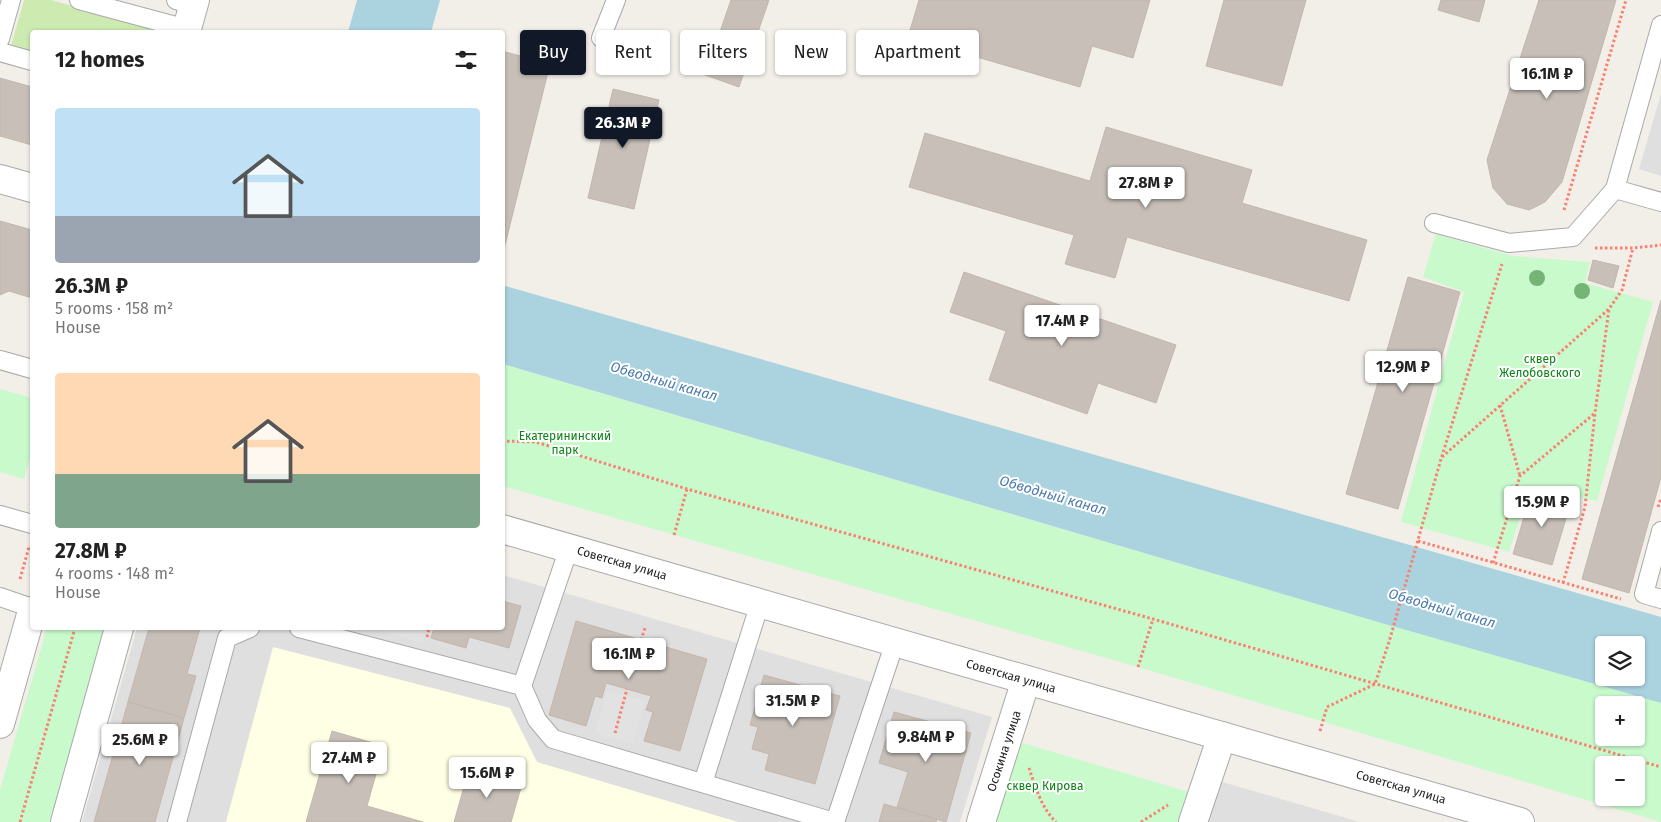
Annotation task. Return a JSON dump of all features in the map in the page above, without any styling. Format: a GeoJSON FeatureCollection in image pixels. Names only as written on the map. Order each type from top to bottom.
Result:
{"type":"FeatureCollection","features":[{"type":"Feature","properties":{"kind":"street"},"geometry":{"type":"LineString","coordinates":[[0,179],[30,187]]}},
{"type":"Feature","properties":{"kind":"street","name":"Советская улица"},"geometry":{"type":"LineString","coordinates":[[505,530],[1520,822]]}},
{"type":"Feature","properties":{"kind":"street"},"geometry":{"type":"LineString","coordinates":[[0,724],[30,616]]}},
{"type":"Feature","properties":{"kind":"street"},"geometry":{"type":"LineString","coordinates":[[65,822],[118,630]]}},
{"type":"Feature","properties":{"kind":"street","name":"Осокина улица"},"geometry":{"type":"LineString","coordinates":[[981,822],[1026,680]]}},
{"type":"Feature","properties":{"kind":"street"},"geometry":{"type":"LineString","coordinates":[[1193,822],[1222,736]]}},
{"type":"Feature","properties":{"kind":"lane"},"geometry":{"type":"LineString","coordinates":[[0,40],[11,0]]}},
{"type":"Feature","properties":{"kind":"lane"},"geometry":{"type":"LineString","coordinates":[[78,0],[188,13]]}},
{"type":"Feature","properties":{"kind":"lane"},"geometry":{"type":"LineString","coordinates":[[604,30],[616,0]]}},
{"type":"Feature","properties":{"kind":"lane"},"geometry":{"type":"LineString","coordinates":[[1434,223],[1508,243],[1573,236],[1615,189],[1661,25]]}},
{"type":"Feature","properties":{"kind":"lane"},"geometry":{"type":"LineString","coordinates":[[0,52],[30,60]]}},
{"type":"Feature","properties":{"kind":"lane"},"geometry":{"type":"LineString","coordinates":[[1615,189],[1661,202]]}},
{"type":"Feature","properties":{"kind":"lane"},"geometry":{"type":"LineString","coordinates":[[0,360],[30,368]]}},
{"type":"Feature","properties":{"kind":"lane"},"geometry":{"type":"LineString","coordinates":[[0,515],[30,523]]}},
{"type":"Feature","properties":{"kind":"lane"},"geometry":{"type":"LineString","coordinates":[[1661,532],[1644,594],[1661,599]]}},
{"type":"Feature","properties":{"kind":"lane"},"geometry":{"type":"LineString","coordinates":[[569,548],[522,686],[537,720],[553,739],[834,822],[895,642]]}},
{"type":"Feature","properties":{"kind":"lane"},"geometry":{"type":"LineString","coordinates":[[0,597],[30,608]]}},
{"type":"Feature","properties":{"kind":"lane"},"geometry":{"type":"LineString","coordinates":[[703,783],[760,603]]}},
{"type":"Feature","properties":{"kind":"lane"},"geometry":{"type":"LineString","coordinates":[[177,822],[227,638],[245,630]]}},
{"type":"Feature","properties":{"kind":"lane"},"geometry":{"type":"LineString","coordinates":[[306,630],[522,686]]}},
{"type":"Feature","properties":{"kind":"path"},"geometry":{"type":"LineString","coordinates":[[1557,238],[1568,191],[1626,0]]}},
{"type":"Feature","properties":{"kind":"path"},"geometry":{"type":"LineString","coordinates":[[1441,459],[1609,309],[1622,290],[1633,248]]}},
{"type":"Feature","properties":{"kind":"path"},"geometry":{"type":"LineString","coordinates":[[1320,731],[1327,707],[1376,684],[1441,459],[1504,259]]}},
{"type":"Feature","properties":{"kind":"path"},"geometry":{"type":"LineString","coordinates":[[1563,583],[1585,507],[1609,309]]}},
{"type":"Feature","properties":{"kind":"path"},"geometry":{"type":"LineString","coordinates":[[1500,405],[1520,476]]}},
{"type":"Feature","properties":{"kind":"path"},"geometry":{"type":"LineString","coordinates":[[1493,563],[1520,476],[1595,413]]}},
{"type":"Feature","properties":{"kind":"path"},"geometry":{"type":"LineString","coordinates":[[505,441],[536,442],[687,490],[1153,619],[1661,767]]}},
{"type":"Feature","properties":{"kind":"path"},"geometry":{"type":"LineString","coordinates":[[674,535],[687,490]]}},
{"type":"Feature","properties":{"kind":"path"},"geometry":{"type":"LineString","coordinates":[[1657,511],[1661,498]]}},
{"type":"Feature","properties":{"kind":"path"},"geometry":{"type":"LineString","coordinates":[[1418,541],[1622,599]]}},
{"type":"Feature","properties":{"kind":"path"},"geometry":{"type":"LineString","coordinates":[[1138,666],[1153,619]]}},
{"type":"Feature","properties":{"kind":"path"},"geometry":{"type":"LineString","coordinates":[[641,640],[645,628]]}},
{"type":"Feature","properties":{"kind":"path"},"geometry":{"type":"LineString","coordinates":[[20,822],[74,630]]}},
{"type":"Feature","properties":{"kind":"path"},"geometry":{"type":"LineString","coordinates":[[608,755],[627,689]]}},
{"type":"Feature","properties":{"kind":"path"},"geometry":{"type":"LineString","coordinates":[[1026,760],[1036,788],[1050,817],[1056,822]]}},
{"type":"Feature","properties":{"kind":"path"},"geometry":{"type":"LineString","coordinates":[[1141,822],[1173,802]]}},
{"type":"Feature","properties":{"kind":"shaded area"},"geometry":{"type":"Polygon","coordinates":[[[1661,94],[1661,176],[1639,169],[1661,94]]]}},
{"type":"Feature","properties":{"kind":"shaded area"},"geometry":{"type":"Polygon","coordinates":[[[505,576],[992,717],[960,822],[82,822],[136,630],[505,630],[505,576]]]}},
{"type":"Feature","properties":{"kind":"shaded area"},"geometry":{"type":"Polygon","coordinates":[[[378,630],[425,630],[422,643],[378,630]]]}},
{"type":"Feature","properties":{"kind":"shaded area"},"geometry":{"type":"Polygon","coordinates":[[[273,647],[510,708],[537,762],[738,822],[226,822],[273,647]]]}},
{"type":"Feature","properties":{"kind":"shaded area"},"geometry":{"type":"Polygon","coordinates":[[[607,691],[645,701],[633,744],[595,733],[607,691]]]}},
{"type":"Feature","properties":{"kind":"shaded area"},"geometry":{"type":"Polygon","coordinates":[[[1219,781],[1360,822],[1208,822],[1219,781]]]}},
{"type":"Feature","properties":{"kind":"green space"},"geometry":{"type":"Polygon","coordinates":[[[24,0],[51,0],[150,28],[150,30],[30,30],[30,51],[11,46],[24,0]]]}},
{"type":"Feature","properties":{"kind":"green space","name":"сквер Желобовского"},"geometry":{"type":"Polygon","coordinates":[[[1436,234],[1512,256],[1590,262],[1585,283],[1653,302],[1597,501],[1530,486],[1509,552],[1401,522],[1464,292],[1423,277],[1436,234]]]}},
{"type":"Feature","properties":{"kind":"green space","name":"Екатерининский парк"},"geometry":{"type":"Polygon","coordinates":[[[505,365],[1595,684],[1595,686],[1602,686],[1637,696],[1595,696],[1595,746],[1645,746],[1645,698],[1661,703],[1661,822],[1607,806],[1645,806],[1645,756],[1595,756],[1595,802],[1138,667],[505,487],[505,365]]]}},
{"type":"Feature","properties":{"kind":"green space"},"geometry":{"type":"Polygon","coordinates":[[[0,389],[30,397],[30,458],[24,479],[0,472],[0,389]]]}},
{"type":"Feature","properties":{"kind":"green space"},"geometry":{"type":"Polygon","coordinates":[[[46,630],[104,630],[50,822],[0,822],[0,790],[46,630]]]}},
{"type":"Feature","properties":{"kind":"green space","name":"сквер Кирова"},"geometry":{"type":"Polygon","coordinates":[[[1019,742],[1189,792],[1180,822],[995,822],[1019,742]]]}},
{"type":"Feature","properties":{"kind":"water"},"geometry":{"type":"Polygon","coordinates":[[[357,0],[440,0],[432,30],[349,30],[357,0]]]}},
{"type":"Feature","properties":{"kind":"water","name":"Обводный канал"},"geometry":{"type":"Polygon","coordinates":[[[505,286],[1661,617],[1661,703],[1645,698],[1645,696],[1637,696],[1602,686],[1645,686],[1645,636],[1595,636],[1595,684],[505,365],[505,286]]]}},
{"type":"Feature","properties":{"kind":"building"},"geometry":{"type":"Polygon","coordinates":[[[731,0],[769,0],[759,30],[721,30],[731,0]]]}},
{"type":"Feature","properties":{"kind":"building"},"geometry":{"type":"Polygon","coordinates":[[[919,0],[1150,0],[1133,58],[1092,46],[1080,87],[979,58],[979,30],[910,30],[919,0]]]}},
{"type":"Feature","properties":{"kind":"building"},"geometry":{"type":"Polygon","coordinates":[[[1224,0],[1306,0],[1282,86],[1206,66],[1224,0]]]}},
{"type":"Feature","properties":{"kind":"building"},"geometry":{"type":"Polygon","coordinates":[[[1441,0],[1485,0],[1479,22],[1438,10],[1441,0]]]}},
{"type":"Feature","properties":{"kind":"building"},"geometry":{"type":"Polygon","coordinates":[[[1539,0],[1616,0],[1562,182],[1545,202],[1529,210],[1507,204],[1493,188],[1487,160],[1539,0]]]}},
{"type":"Feature","properties":{"kind":"building"},"geometry":{"type":"Polygon","coordinates":[[[505,52],[520,56],[520,75],[547,75],[505,245],[505,52]]]}},
{"type":"Feature","properties":{"kind":"building"},"geometry":{"type":"Polygon","coordinates":[[[705,75],[743,75],[739,87],[705,75]]]}},
{"type":"Feature","properties":{"kind":"building"},"geometry":{"type":"Polygon","coordinates":[[[0,78],[30,86],[30,144],[0,136],[0,78]]]}},
{"type":"Feature","properties":{"kind":"building"},"geometry":{"type":"Polygon","coordinates":[[[613,89],[659,100],[634,209],[588,198],[613,89]]]}},
{"type":"Feature","properties":{"kind":"building"},"geometry":{"type":"Polygon","coordinates":[[[1106,127],[1252,170],[1242,203],[1367,240],[1349,301],[1127,237],[1115,278],[1065,264],[1074,235],[909,187],[925,133],[1090,181],[1106,127]]]}},
{"type":"Feature","properties":{"kind":"building"},"geometry":{"type":"Polygon","coordinates":[[[0,221],[30,229],[30,297],[9,291],[0,295],[0,221]]]}},
{"type":"Feature","properties":{"kind":"building"},"geometry":{"type":"Polygon","coordinates":[[[1593,260],[1619,266],[1613,288],[1588,280],[1593,260]]]}},
{"type":"Feature","properties":{"kind":"building"},"geometry":{"type":"Polygon","coordinates":[[[964,272],[1176,345],[1156,403],[1098,383],[1087,414],[989,380],[1006,331],[950,312],[964,272]]]}},
{"type":"Feature","properties":{"kind":"building"},"geometry":{"type":"Polygon","coordinates":[[[1408,277],[1460,292],[1398,509],[1346,494],[1408,277]]]}},
{"type":"Feature","properties":{"kind":"building"},"geometry":{"type":"Polygon","coordinates":[[[1661,300],[1661,477],[1629,593],[1582,579],[1661,300]]]}},
{"type":"Feature","properties":{"kind":"building"},"geometry":{"type":"Polygon","coordinates":[[[1532,490],[1571,502],[1552,565],[1513,554],[1532,490]]]}},
{"type":"Feature","properties":{"kind":"building"},"geometry":{"type":"Polygon","coordinates":[[[505,602],[521,606],[509,648],[469,637],[466,648],[431,638],[433,630],[505,630],[505,602]]]}},
{"type":"Feature","properties":{"kind":"building"},"geometry":{"type":"Polygon","coordinates":[[[576,621],[707,659],[680,751],[644,741],[653,712],[646,710],[651,696],[606,683],[602,698],[595,696],[586,726],[549,715],[576,621]]]}},
{"type":"Feature","properties":{"kind":"building"},"geometry":{"type":"Polygon","coordinates":[[[148,630],[199,630],[187,674],[196,676],[184,718],[128,702],[148,630]]]}},
{"type":"Feature","properties":{"kind":"building"},"geometry":{"type":"Polygon","coordinates":[[[764,675],[840,696],[815,784],[765,770],[769,754],[752,749],[758,727],[750,725],[764,675]]]}},
{"type":"Feature","properties":{"kind":"building"},"geometry":{"type":"Polygon","coordinates":[[[128,702],[184,718],[155,822],[94,822],[128,702]]]}},
{"type":"Feature","properties":{"kind":"building"},"geometry":{"type":"Polygon","coordinates":[[[894,712],[971,733],[946,822],[897,808],[908,772],[879,763],[894,712]]]}},
{"type":"Feature","properties":{"kind":"building"},"geometry":{"type":"Polygon","coordinates":[[[332,731],[384,746],[367,806],[423,822],[306,822],[332,731]]]}},
{"type":"Feature","properties":{"kind":"building"},"geometry":{"type":"Polygon","coordinates":[[[469,769],[522,784],[511,822],[454,822],[469,769]]]}},
{"type":"Feature","properties":{"kind":"building"},"geometry":{"type":"Polygon","coordinates":[[[884,804],[937,819],[936,822],[879,822],[884,804]]]}}]}
